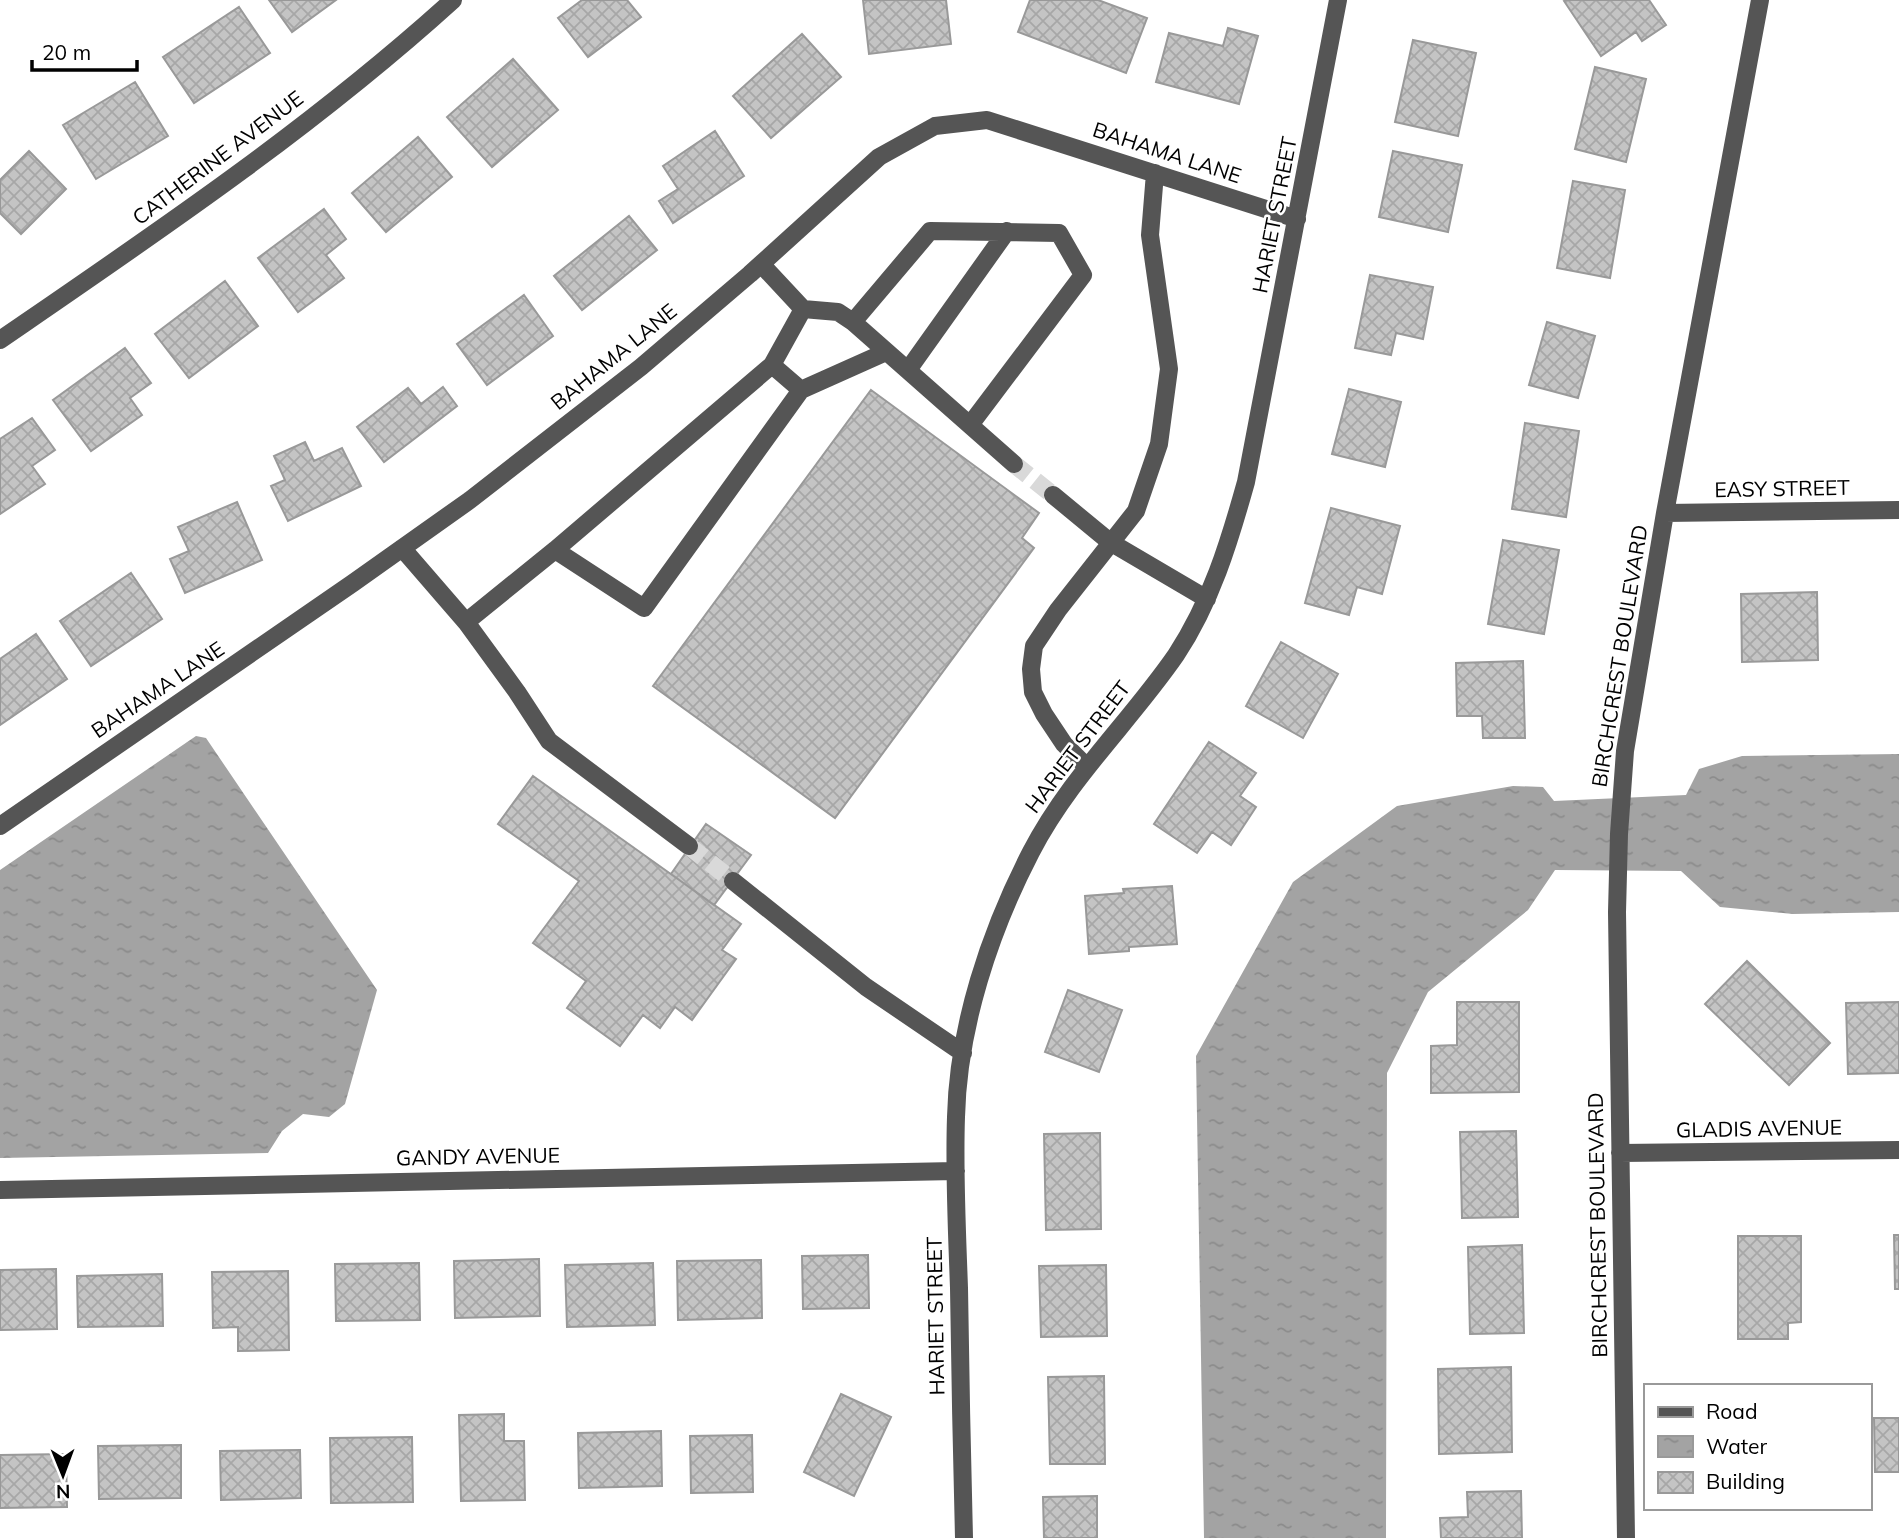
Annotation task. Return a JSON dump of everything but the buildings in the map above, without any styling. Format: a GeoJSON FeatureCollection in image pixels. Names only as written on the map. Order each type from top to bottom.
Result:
{"type":"FeatureCollection","features":[{"type":"Feature","properties":{"kind":"street","name":"CATHERINE AVENUE"},"geometry":{"type":"LineString","coordinates":[[0,340],[233,177],[336,98],[453,0]]}},
{"type":"Feature","properties":{"kind":"street","name":"HARIET STREET"},"geometry":{"type":"LineString","coordinates":[[964,1538],[956,1115],[963,1053],[981,973],[1008,900],[1033,849],[1068,792],[1177,652],[1207,599],[1227,550],[1246,482],[1338,0]]}},
{"type":"Feature","properties":{"kind":"street","name":"BIRCHCREST BOULEVARD"},"geometry":{"type":"LineString","coordinates":[[1626,1538],[1617,912],[1625,751],[1665,513],[1760,0]]}},
{"type":"Feature","properties":{"kind":"street","name":"BAHAMA LANE"},"geometry":{"type":"LineString","coordinates":[[0,825],[470,499],[641,368],[879,157],[935,126],[987,120],[1297,219]]}},
{"type":"Feature","properties":{"kind":"street"},"geometry":{"type":"LineString","coordinates":[[1087,767],[1064,744],[1044,714],[1032,692],[1031,669],[1034,646],[1058,610],[1136,511],[1159,444],[1169,369],[1150,235],[1155,173]]}},
{"type":"Feature","properties":{"kind":"street"},"geometry":{"type":"LineString","coordinates":[[853,323],[930,231],[1059,233],[1083,275],[970,425]]}},
{"type":"Feature","properties":{"kind":"street"},"geometry":{"type":"LineString","coordinates":[[908,370],[1007,231]]}},
{"type":"Feature","properties":{"kind":"street"},"geometry":{"type":"LineString","coordinates":[[761,264],[803,309],[838,312],[853,323],[1014,464]]}},
{"type":"Feature","properties":{"kind":"street"},"geometry":{"type":"LineString","coordinates":[[466,622],[555,550],[772,365],[803,309]]}},
{"type":"Feature","properties":{"kind":"street"},"geometry":{"type":"LineString","coordinates":[[555,550],[644,608],[801,390],[887,352]]}},
{"type":"Feature","properties":{"kind":"street"},"geometry":{"type":"LineString","coordinates":[[772,365],[801,390]]}},
{"type":"Feature","properties":{"kind":"street"},"geometry":{"type":"LineString","coordinates":[[1053,495],[1110,542],[1207,599]]}},
{"type":"Feature","properties":{"kind":"street","name":"EASY STREET"},"geometry":{"type":"LineString","coordinates":[[1665,513],[1899,510]]}},
{"type":"Feature","properties":{"kind":"street"},"geometry":{"type":"LineString","coordinates":[[402,548],[466,622],[549,741],[689,846]]}},
{"type":"Feature","properties":{"kind":"street"},"geometry":{"type":"LineString","coordinates":[[733,881],[866,987],[963,1053]]}},
{"type":"Feature","properties":{"kind":"street","name":"GLADIS AVENUE"},"geometry":{"type":"LineString","coordinates":[[1620,1153],[1899,1150]]}},
{"type":"Feature","properties":{"kind":"street","name":"GANDY AVENUE"},"geometry":{"type":"LineString","coordinates":[[0,1190],[956,1171]]}},
{"type":"Feature","properties":{"kind":"water"},"geometry":{"type":"Polygon","coordinates":[[[196,736],[206,738],[377,990],[345,1104],[329,1117],[303,1114],[282,1131],[268,1153],[0,1158],[0,870],[196,736]]]}},
{"type":"Feature","properties":{"kind":"water"},"geometry":{"type":"Polygon","coordinates":[[[1899,754],[1899,912],[1793,914],[1720,907],[1681,871],[1555,870],[1528,910],[1428,992],[1387,1073],[1386,1538],[1204,1538],[1196,1056],[1293,882],[1397,806],[1513,786],[1543,787],[1554,801],[1686,795],[1699,769],[1742,756],[1899,754]]]}},
{"type":"Feature","properties":{"kind":"tunnel"},"geometry":{"type":"LineString","coordinates":[[1014,464],[1053,495]]}},
{"type":"Feature","properties":{"kind":"tunnel"},"geometry":{"type":"LineString","coordinates":[[689,846],[733,881]]}}]}
